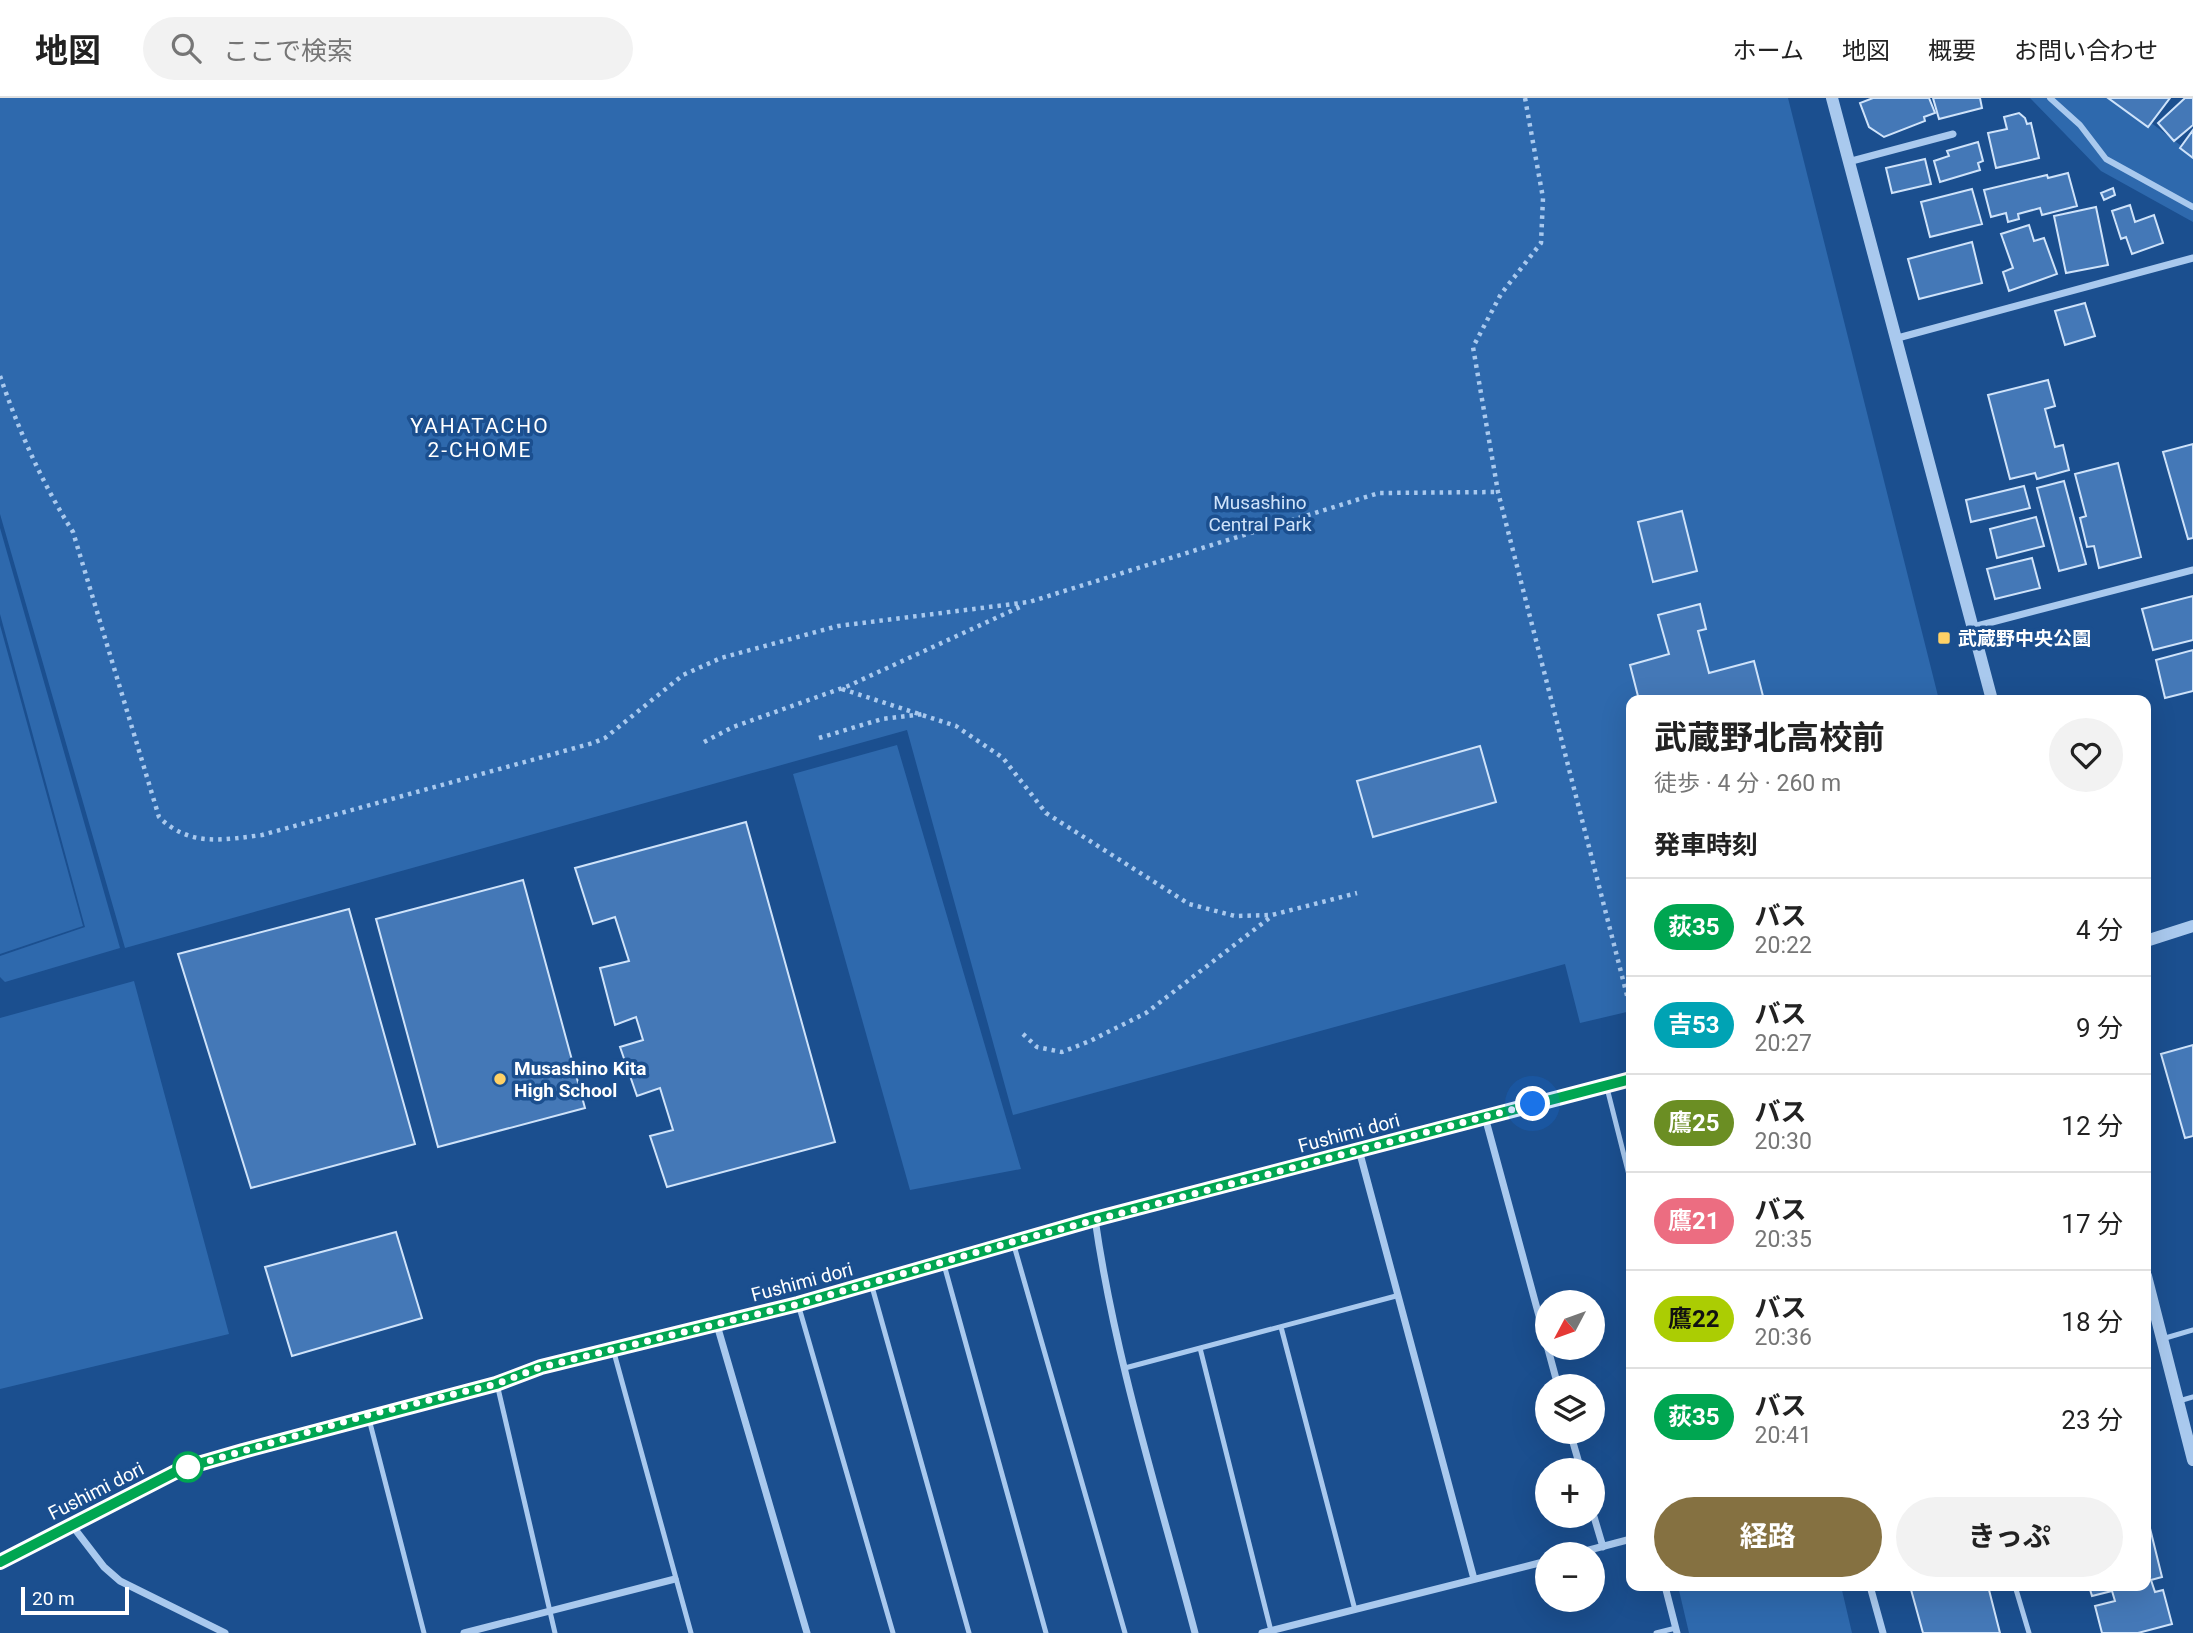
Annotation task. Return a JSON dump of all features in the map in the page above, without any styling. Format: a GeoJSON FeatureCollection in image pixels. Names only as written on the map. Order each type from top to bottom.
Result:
{"type":"FeatureCollection","features":[{"type":"Feature","properties":{"kind":"street"},"geometry":{"type":"LineString","coordinates":[[1832,98],[1893,339],[1991,695]]}},
{"type":"Feature","properties":{"kind":"street"},"geometry":{"type":"LineString","coordinates":[[2050,98],[2080,125],[2106,159],[2193,207]]}},
{"type":"Feature","properties":{"kind":"street"},"geometry":{"type":"LineString","coordinates":[[1848,162],[1953,134]]}},
{"type":"Feature","properties":{"kind":"street"},"geometry":{"type":"LineString","coordinates":[[1893,339],[2193,258]]}},
{"type":"Feature","properties":{"kind":"street"},"geometry":{"type":"LineString","coordinates":[[1973,627],[2193,570]]}},
{"type":"Feature","properties":{"kind":"street"},"geometry":{"type":"LineString","coordinates":[[2151,939],[2193,926]]}},
{"type":"Feature","properties":{"kind":"street","name":"Fushimi dori"},"geometry":{"type":"LineString","coordinates":[[0,1562],[181,1469],[368,1415],[496,1384],[541,1367],[798,1304],[943,1261],[1079,1226],[1095,1219],[1626,1080]]}},
{"type":"Feature","properties":{"kind":"street"},"geometry":{"type":"LineString","coordinates":[[1485,1117],[1555,1374]]}},
{"type":"Feature","properties":{"kind":"street"},"geometry":{"type":"LineString","coordinates":[[1359,1150],[1474,1579]]}},
{"type":"Feature","properties":{"kind":"street"},"geometry":{"type":"LineString","coordinates":[[1095,1219],[1103,1275],[1125,1368],[1195,1633]]}},
{"type":"Feature","properties":{"kind":"street"},"geometry":{"type":"LineString","coordinates":[[2151,1297],[2192,1453]]}},
{"type":"Feature","properties":{"kind":"street"},"geometry":{"type":"LineString","coordinates":[[717,1325],[807,1633]]}},
{"type":"Feature","properties":{"kind":"street"},"geometry":{"type":"LineString","coordinates":[[71,1524],[104,1567],[120,1581],[225,1633]]}},
{"type":"Feature","properties":{"kind":"street"},"geometry":{"type":"LineString","coordinates":[[1605,1546],[1626,1540]]}},
{"type":"Feature","properties":{"kind":"street"},"geometry":{"type":"LineString","coordinates":[[1262,1633],[1535,1564]]}},
{"type":"Feature","properties":{"kind":"street"},"geometry":{"type":"LineString","coordinates":[[464,1633],[675,1579]]}},
{"type":"Feature","properties":{"kind":"street"},"geometry":{"type":"LineString","coordinates":[[1666,1591],[1676,1630]]}},
{"type":"Feature","properties":{"kind":"street"},"geometry":{"type":"LineString","coordinates":[[1871,1591],[1883,1633]]}},
{"type":"Feature","properties":{"kind":"lane"},"geometry":{"type":"LineString","coordinates":[[1606,1086],[1626,1164]]}},
{"type":"Feature","properties":{"kind":"lane"},"geometry":{"type":"LineString","coordinates":[[1012,1242],[1125,1633]]}},
{"type":"Feature","properties":{"kind":"lane"},"geometry":{"type":"LineString","coordinates":[[943,1261],[1046,1633]]}},
{"type":"Feature","properties":{"kind":"lane"},"geometry":{"type":"LineString","coordinates":[[871,1283],[969,1633]]}},
{"type":"Feature","properties":{"kind":"lane"},"geometry":{"type":"LineString","coordinates":[[1125,1368],[1396,1296]]}},
{"type":"Feature","properties":{"kind":"lane"},"geometry":{"type":"LineString","coordinates":[[798,1304],[893,1633]]}},
{"type":"Feature","properties":{"kind":"lane"},"geometry":{"type":"LineString","coordinates":[[1281,1327],[1355,1609]]}},
{"type":"Feature","properties":{"kind":"lane"},"geometry":{"type":"LineString","coordinates":[[2161,1339],[2193,1330]]}},
{"type":"Feature","properties":{"kind":"lane"},"geometry":{"type":"LineString","coordinates":[[1200,1348],[1271,1631]]}},
{"type":"Feature","properties":{"kind":"lane"},"geometry":{"type":"LineString","coordinates":[[613,1349],[691,1633]]}},
{"type":"Feature","properties":{"kind":"lane"},"geometry":{"type":"LineString","coordinates":[[496,1384],[555,1633]]}},
{"type":"Feature","properties":{"kind":"lane"},"geometry":{"type":"LineString","coordinates":[[2178,1401],[2193,1397]]}},
{"type":"Feature","properties":{"kind":"lane"},"geometry":{"type":"LineString","coordinates":[[368,1415],[424,1633]]}},
{"type":"Feature","properties":{"kind":"lane"},"geometry":{"type":"LineString","coordinates":[[2016,1591],[2029,1633]]}},
{"type":"Feature","properties":{"kind":"lane"},"geometry":{"type":"LineString","coordinates":[[1656,1633],[1676,1630]]}},
{"type":"Feature","properties":{"kind":"path"},"geometry":{"type":"LineString","coordinates":[[1525,98],[1543,198],[1541,243],[1501,294],[1473,347],[1499,492],[1626,991]]}},
{"type":"Feature","properties":{"kind":"path"},"geometry":{"type":"LineString","coordinates":[[0,376],[17,425],[53,500],[73,532],[159,817],[169,827],[196,840],[219,841],[262,835],[593,743],[605,737],[683,675],[721,658],[838,626],[1029,602]]}},
{"type":"Feature","properties":{"kind":"path"},"geometry":{"type":"LineString","coordinates":[[704,742],[733,727],[842,689],[1029,602],[1379,493],[1499,492]]}},
{"type":"Feature","properties":{"kind":"path"},"geometry":{"type":"LineString","coordinates":[[842,689],[956,726],[1003,758],[1046,813],[1189,904],[1235,916],[1272,915],[1357,893]]}},
{"type":"Feature","properties":{"kind":"path"},"geometry":{"type":"LineString","coordinates":[[819,738],[882,719],[925,714]]}},
{"type":"Feature","properties":{"kind":"path"},"geometry":{"type":"LineString","coordinates":[[1023,1034],[1037,1047],[1062,1052],[1090,1041],[1146,1013],[1272,915]]}},
{"type":"Feature","properties":{"kind":"green space","name":"Musashino Central Park"},"geometry":{"type":"Polygon","coordinates":[[[0,98],[1788,98],[1938,695],[1626,695],[1626,1012],[1580,1023],[1565,964],[1013,1115],[907,730],[125,948],[0,514],[0,98]]]}},
{"type":"Feature","properties":{"kind":"green space"},"geometry":{"type":"Polygon","coordinates":[[[2030,98],[2119,98],[2193,155],[2193,222],[2101,171],[2030,98]]]}},
{"type":"Feature","properties":{"kind":"green space"},"geometry":{"type":"Polygon","coordinates":[[[0,528],[120,948],[5,982],[0,977],[0,956],[85,927],[0,614],[0,528]]]}},
{"type":"Feature","properties":{"kind":"green space"},"geometry":{"type":"Polygon","coordinates":[[[0,625],[83,926],[0,954],[0,625]]]}},
{"type":"Feature","properties":{"kind":"green space"},"geometry":{"type":"Polygon","coordinates":[[[897,745],[1021,1169],[910,1190],[793,774],[897,745]]]}},
{"type":"Feature","properties":{"kind":"green space"},"geometry":{"type":"Polygon","coordinates":[[[134,981],[229,1334],[0,1389],[0,1018],[134,981]]]}},
{"type":"Feature","properties":{"kind":"green space"},"geometry":{"type":"Polygon","coordinates":[[[1679,1591],[1842,1591],[1852,1633],[1689,1633],[1679,1591]]]}},
{"type":"Feature","properties":{"kind":"building"},"geometry":{"type":"Polygon","coordinates":[[[1873,98],[1929,98],[1935,113],[1924,117],[1925,121],[1884,137],[1869,127],[1860,103],[1873,98]]]}},
{"type":"Feature","properties":{"kind":"building"},"geometry":{"type":"Polygon","coordinates":[[[1933,98],[1980,98],[1982,108],[1939,119],[1933,98]]]}},
{"type":"Feature","properties":{"kind":"building"},"geometry":{"type":"Polygon","coordinates":[[[2108,98],[2170,98],[2148,127],[2108,98]]]}},
{"type":"Feature","properties":{"kind":"building"},"geometry":{"type":"Polygon","coordinates":[[[2185,98],[2193,98],[2193,125],[2174,141],[2158,123],[2185,98]]]}},
{"type":"Feature","properties":{"kind":"building"},"geometry":{"type":"Polygon","coordinates":[[[2019,113],[2027,124],[2031,123],[2039,158],[1996,168],[1988,133],[2007,129],[2004,117],[2019,113]]]}},
{"type":"Feature","properties":{"kind":"building"},"geometry":{"type":"Polygon","coordinates":[[[2193,130],[2193,158],[2180,148],[2193,130]]]}},
{"type":"Feature","properties":{"kind":"building"},"geometry":{"type":"Polygon","coordinates":[[[1978,142],[1983,161],[1978,163],[1980,170],[1940,182],[1934,161],[1949,156],[1947,151],[1978,142]]]}},
{"type":"Feature","properties":{"kind":"building"},"geometry":{"type":"Polygon","coordinates":[[[1925,159],[1931,184],[1892,193],[1886,168],[1925,159]]]}},
{"type":"Feature","properties":{"kind":"building"},"geometry":{"type":"Polygon","coordinates":[[[2068,173],[2077,206],[2042,215],[2040,208],[2018,214],[2019,219],[2008,222],[2006,213],[1991,217],[1984,190],[2047,175],[2048,178],[2068,173]]]}},
{"type":"Feature","properties":{"kind":"building"},"geometry":{"type":"Polygon","coordinates":[[[2113,188],[2115,195],[2104,200],[2101,193],[2113,188]]]}},
{"type":"Feature","properties":{"kind":"building"},"geometry":{"type":"Polygon","coordinates":[[[1972,189],[1982,224],[1930,237],[1921,202],[1972,189]]]}},
{"type":"Feature","properties":{"kind":"building"},"geometry":{"type":"Polygon","coordinates":[[[2130,205],[2135,222],[2154,215],[2163,243],[2132,254],[2126,237],[2121,239],[2112,211],[2130,205]]]}},
{"type":"Feature","properties":{"kind":"building"},"geometry":{"type":"Polygon","coordinates":[[[2096,207],[2108,265],[2066,273],[2054,216],[2096,207]]]}},
{"type":"Feature","properties":{"kind":"building"},"geometry":{"type":"Polygon","coordinates":[[[2029,225],[2034,241],[2044,238],[2057,274],[2009,291],[2003,272],[2013,268],[2001,234],[2029,225]]]}},
{"type":"Feature","properties":{"kind":"building"},"geometry":{"type":"Polygon","coordinates":[[[1972,242],[1982,283],[1919,299],[1908,259],[1972,242]]]}},
{"type":"Feature","properties":{"kind":"building"},"geometry":{"type":"Polygon","coordinates":[[[2085,303],[2095,336],[2065,345],[2055,311],[2085,303]]]}},
{"type":"Feature","properties":{"kind":"building"},"geometry":{"type":"Polygon","coordinates":[[[2048,380],[2055,406],[2045,409],[2055,447],[2063,445],[2069,470],[2037,479],[2035,473],[2010,479],[1988,395],[2048,380]]]}},
{"type":"Feature","properties":{"kind":"building"},"geometry":{"type":"Polygon","coordinates":[[[2193,444],[2193,538],[2188,539],[2163,452],[2193,444]]]}},
{"type":"Feature","properties":{"kind":"building"},"geometry":{"type":"Polygon","coordinates":[[[2118,463],[2141,557],[2099,568],[2094,546],[2087,547],[2080,518],[2086,516],[2075,474],[2118,463]]]}},
{"type":"Feature","properties":{"kind":"building"},"geometry":{"type":"Polygon","coordinates":[[[2064,481],[2086,564],[2059,571],[2037,488],[2064,481]]]}},
{"type":"Feature","properties":{"kind":"building"},"geometry":{"type":"Polygon","coordinates":[[[2024,486],[2030,508],[1971,522],[1966,500],[2024,486]]]}},
{"type":"Feature","properties":{"kind":"building"},"geometry":{"type":"Polygon","coordinates":[[[1682,511],[1697,571],[1653,582],[1638,522],[1682,511]]]}},
{"type":"Feature","properties":{"kind":"building"},"geometry":{"type":"Polygon","coordinates":[[[2036,517],[2044,546],[1997,558],[1990,529],[2036,517]]]}},
{"type":"Feature","properties":{"kind":"building"},"geometry":{"type":"Polygon","coordinates":[[[2032,558],[2040,588],[1995,599],[1987,569],[2032,558]]]}},
{"type":"Feature","properties":{"kind":"building"},"geometry":{"type":"Polygon","coordinates":[[[2193,596],[2193,640],[2153,650],[2142,609],[2193,596]]]}},
{"type":"Feature","properties":{"kind":"building"},"geometry":{"type":"Polygon","coordinates":[[[1700,604],[1706,629],[1698,631],[1709,673],[1754,661],[1763,695],[1638,695],[1630,665],[1669,654],[1658,615],[1700,604]]]}},
{"type":"Feature","properties":{"kind":"building"},"geometry":{"type":"Polygon","coordinates":[[[2193,650],[2193,691],[2165,698],[2156,660],[2193,650]]]}},
{"type":"Feature","properties":{"kind":"building"},"geometry":{"type":"Polygon","coordinates":[[[1480,746],[1496,802],[1373,837],[1357,781],[1480,746]]]}},
{"type":"Feature","properties":{"kind":"building"},"geometry":{"type":"Polygon","coordinates":[[[746,822],[835,1142],[667,1187],[650,1136],[673,1130],[660,1088],[637,1096],[620,1047],[643,1040],[636,1017],[615,1025],[600,968],[629,961],[615,917],[593,924],[575,868],[746,822]]]}},
{"type":"Feature","properties":{"kind":"building"},"geometry":{"type":"Polygon","coordinates":[[[523,880],[585,1108],[438,1147],[376,919],[523,880]]]}},
{"type":"Feature","properties":{"kind":"building"},"geometry":{"type":"Polygon","coordinates":[[[349,909],[415,1144],[251,1188],[178,954],[349,909]]]}},
{"type":"Feature","properties":{"kind":"building"},"geometry":{"type":"Polygon","coordinates":[[[2193,1045],[2193,1136],[2185,1138],[2161,1054],[2193,1045]]]}},
{"type":"Feature","properties":{"kind":"building"},"geometry":{"type":"Polygon","coordinates":[[[396,1232],[422,1318],[292,1356],[265,1267],[396,1232]]]}},
{"type":"Feature","properties":{"kind":"building"},"geometry":{"type":"Polygon","coordinates":[[[2151,1532],[2162,1577],[2151,1580],[2151,1532]]]}},
{"type":"Feature","properties":{"kind":"building"},"geometry":{"type":"Polygon","coordinates":[[[2151,1580],[2155,1592],[2163,1590],[2172,1624],[2138,1633],[2102,1633],[2095,1606],[2115,1601],[2112,1591],[2151,1591],[2151,1580]]]}},
{"type":"Feature","properties":{"kind":"building"},"geometry":{"type":"Polygon","coordinates":[[[1911,1591],[1989,1591],[2000,1633],[1923,1633],[1911,1591]]]}},
{"type":"Feature","properties":{"kind":"building"},"geometry":{"type":"Polygon","coordinates":[[[2090,1591],[2112,1591],[2092,1596],[2090,1591]]]}},
{"type":"Feature","properties":{"kind":"bus line","name":"荻35"},"geometry":{"type":"LineString","coordinates":[[0,1562],[181,1469],[368,1415],[496,1384],[541,1367],[798,1304],[943,1261],[1079,1226],[1095,1219],[1626,1080]]}},
{"type":"Feature","properties":{"kind":"place","name":"武蔵野中央公園"},"geometry":{"type":"Point","coordinates":[1944,638]}},
{"type":"Feature","properties":{"kind":"place","name":"Musashino Kita High School"},"geometry":{"type":"Point","coordinates":[500,1079]}},
{"type":"Feature","properties":{"kind":"district","name":"YAHATACHO 2-CHOME"},"geometry":{"type":"Point","coordinates":[480,438]}},
{"type":"Feature","properties":{"kind":"route"},"geometry":{"type":"LineString","coordinates":[[188,1467],[181,1469],[368,1415],[496,1384],[541,1367],[798,1304],[943,1261],[1079,1226],[1095,1219],[1533,1104]]}}]}
